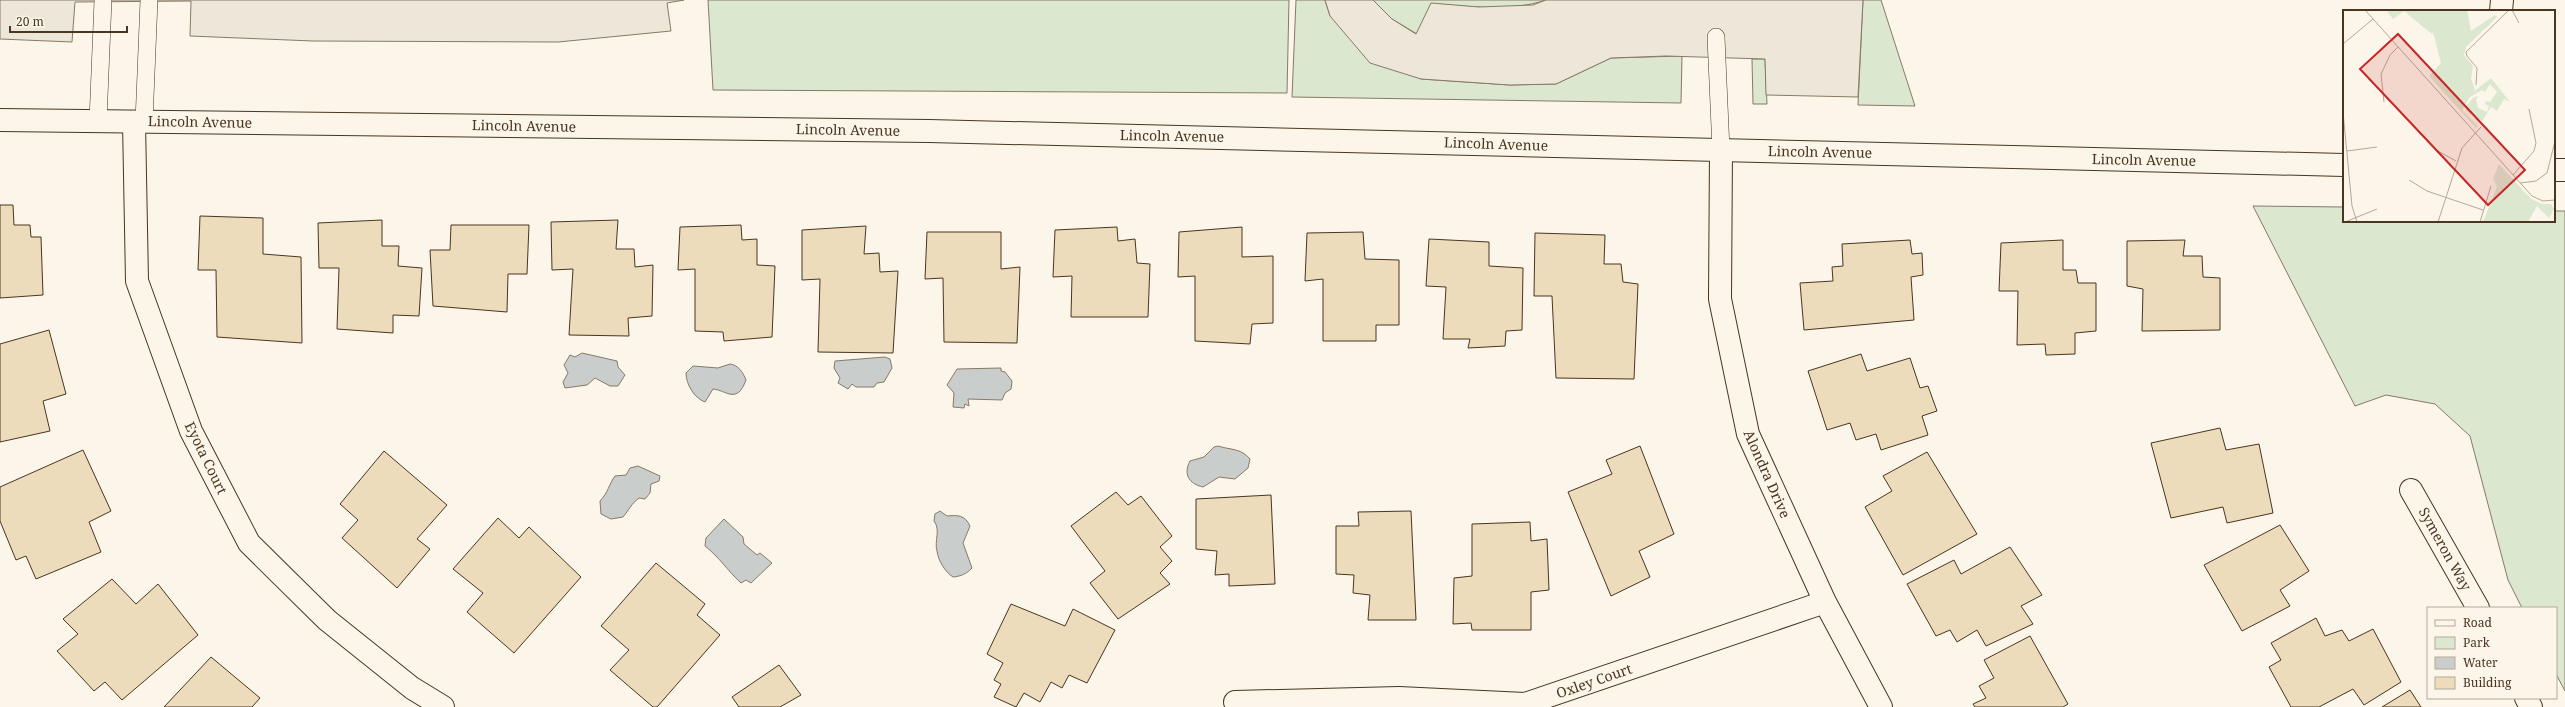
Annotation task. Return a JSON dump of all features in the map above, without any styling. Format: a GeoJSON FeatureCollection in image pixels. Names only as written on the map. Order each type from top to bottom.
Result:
{"type":"FeatureCollection","features":[{"type":"Feature","properties":{"kind":"street"},"geometry":{"type":"LineString","coordinates":[[2501,10],[2502,0]]}},
{"type":"Feature","properties":{"kind":"street","name":"Lincoln Avenue"},"geometry":{"type":"LineString","coordinates":[[0,120],[937,131],[2343,165]]}},
{"type":"Feature","properties":{"kind":"street","name":"Eyota Court"},"geometry":{"type":"LineString","coordinates":[[139,122],[137,281],[191,431],[249,544],[327,620],[412,688],[442,707]]}},
{"type":"Feature","properties":{"kind":"street","name":"Alondra Drive"},"geometry":{"type":"LineString","coordinates":[[1721,150],[1720,299],[1748,434],[1825,602],[1881,707]]}},
{"type":"Feature","properties":{"kind":"street","name":"Symeron Way"},"geometry":{"type":"LineString","coordinates":[[2412,490],[2477,607]]}},
{"type":"Feature","properties":{"kind":"street","name":"Oxley Court"},"geometry":{"type":"LineString","coordinates":[[1234,702],[1399,698],[1525,704],[1825,602]]}},
{"type":"Feature","properties":{"kind":"lane"},"geometry":{"type":"LineString","coordinates":[[98,121],[103,0]]}},
{"type":"Feature","properties":{"kind":"lane"},"geometry":{"type":"LineString","coordinates":[[139,122],[149,0]]}},
{"type":"Feature","properties":{"kind":"lane"},"geometry":{"type":"LineString","coordinates":[[1716,37],[1721,150]]}},
{"type":"Feature","properties":{"kind":"green space"},"geometry":{"type":"Polygon","coordinates":[[[708,0],[1289,0],[1287,93],[713,90],[708,0]]]}},
{"type":"Feature","properties":{"kind":"green space"},"geometry":{"type":"Polygon","coordinates":[[[1296,0],[1325,0],[1330,16],[1421,79],[1510,85],[1556,84],[1611,58],[1682,56],[1681,103],[1292,97],[1296,0]]]}},
{"type":"Feature","properties":{"kind":"green space"},"geometry":{"type":"Polygon","coordinates":[[[1373,0],[1546,0],[1533,4],[1504,7],[1474,7],[1431,4],[1417,34],[1392,19],[1373,0]]]}},
{"type":"Feature","properties":{"kind":"green space"},"geometry":{"type":"Polygon","coordinates":[[[1863,0],[1881,0],[1915,106],[1858,105],[1863,0]]]}},
{"type":"Feature","properties":{"kind":"green space"},"geometry":{"type":"Polygon","coordinates":[[[1752,59],[1765,59],[1767,104],[1753,104],[1752,59]]]}},
{"type":"Feature","properties":{"kind":"green space"},"geometry":{"type":"Polygon","coordinates":[[[2253,206],[2343,207],[2343,222],[2555,222],[2555,211],[2565,211],[2565,691],[2557,676],[2557,607],[2522,607],[2508,580],[2470,436],[2435,404],[2386,395],[2355,406],[2253,206]]]}},
{"type":"Feature","properties":{"kind":"shaded area"},"geometry":{"type":"Polygon","coordinates":[[[0,0],[684,0],[667,3],[671,31],[558,42],[313,41],[190,36],[191,1],[75,2],[72,42],[0,39],[0,0]]]}},
{"type":"Feature","properties":{"kind":"shaded area"},"geometry":{"type":"Polygon","coordinates":[[[1325,0],[1373,0],[1392,19],[1416,34],[1431,3],[1479,7],[1533,5],[1546,0],[1863,0],[1858,97],[1766,95],[1765,59],[1666,56],[1611,58],[1556,84],[1510,85],[1421,79],[1370,63],[1330,16],[1325,0]]]}},
{"type":"Feature","properties":{"kind":"water"},"geometry":{"type":"Polygon","coordinates":[[[582,353],[617,361],[618,367],[625,375],[618,386],[610,386],[595,378],[587,385],[565,388],[563,382],[568,373],[564,365],[570,355],[575,357],[582,353]]]}},
{"type":"Feature","properties":{"kind":"water"},"geometry":{"type":"Polygon","coordinates":[[[885,357],[890,359],[892,368],[884,382],[877,383],[874,387],[856,387],[852,384],[848,389],[838,383],[840,378],[834,368],[835,361],[885,357]]]}},
{"type":"Feature","properties":{"kind":"water"},"geometry":{"type":"Polygon","coordinates":[[[730,364],[740,369],[746,380],[743,388],[739,392],[731,394],[713,389],[705,402],[697,397],[691,390],[687,382],[686,373],[693,366],[718,368],[730,364]]]}},
{"type":"Feature","properties":{"kind":"water"},"geometry":{"type":"Polygon","coordinates":[[[1001,368],[1001,371],[1005,372],[1012,381],[1011,389],[1005,393],[1002,400],[968,399],[969,406],[965,404],[964,408],[953,407],[954,393],[947,385],[957,369],[1001,368]]]}},
{"type":"Feature","properties":{"kind":"water"},"geometry":{"type":"Polygon","coordinates":[[[1218,446],[1239,451],[1247,455],[1250,459],[1248,468],[1235,479],[1219,477],[1203,487],[1194,484],[1187,474],[1190,461],[1204,457],[1214,447],[1218,446]]]}},
{"type":"Feature","properties":{"kind":"water"},"geometry":{"type":"Polygon","coordinates":[[[638,466],[660,476],[659,481],[651,484],[650,493],[645,499],[639,498],[636,500],[623,517],[611,519],[601,514],[600,501],[605,495],[615,476],[626,475],[630,468],[638,466]]]}},
{"type":"Feature","properties":{"kind":"water"},"geometry":{"type":"Polygon","coordinates":[[[940,511],[947,516],[961,516],[970,526],[963,543],[972,568],[961,575],[953,577],[950,575],[942,566],[939,558],[936,547],[937,528],[934,521],[935,514],[940,511]]]}},
{"type":"Feature","properties":{"kind":"water"},"geometry":{"type":"Polygon","coordinates":[[[724,519],[743,537],[744,544],[757,555],[760,553],[772,563],[751,583],[746,580],[741,583],[705,546],[706,538],[724,519]]]}},
{"type":"Feature","properties":{"kind":"building"},"geometry":{"type":"Polygon","coordinates":[[[0,205],[13,205],[14,225],[30,225],[31,237],[41,237],[43,295],[0,298],[0,205]]]}},
{"type":"Feature","properties":{"kind":"building"},"geometry":{"type":"Polygon","coordinates":[[[200,216],[263,218],[263,254],[301,257],[302,343],[217,337],[216,270],[198,270],[200,216]]]}},
{"type":"Feature","properties":{"kind":"building"},"geometry":{"type":"Polygon","coordinates":[[[382,220],[382,246],[399,246],[398,266],[422,268],[419,316],[393,315],[393,333],[337,329],[339,268],[319,268],[318,223],[382,220]]]}},
{"type":"Feature","properties":{"kind":"building"},"geometry":{"type":"Polygon","coordinates":[[[618,220],[616,249],[634,249],[635,267],[653,265],[652,316],[628,318],[629,336],[569,335],[573,269],[552,270],[551,222],[618,220]]]}},
{"type":"Feature","properties":{"kind":"building"},"geometry":{"type":"Polygon","coordinates":[[[451,225],[529,225],[527,274],[508,274],[507,312],[433,306],[430,250],[450,250],[451,225]]]}},
{"type":"Feature","properties":{"kind":"building"},"geometry":{"type":"Polygon","coordinates":[[[741,225],[742,240],[757,239],[757,265],[775,266],[772,337],[724,341],[723,332],[695,331],[695,269],[678,270],[680,227],[741,225]]]}},
{"type":"Feature","properties":{"kind":"building"},"geometry":{"type":"Polygon","coordinates":[[[866,226],[864,254],[879,253],[880,272],[898,271],[893,353],[818,352],[820,279],[802,280],[802,230],[866,226]]]}},
{"type":"Feature","properties":{"kind":"building"},"geometry":{"type":"Polygon","coordinates":[[[1117,227],[1118,241],[1135,239],[1137,263],[1150,264],[1148,317],[1071,317],[1072,276],[1053,277],[1055,230],[1117,227]]]}},
{"type":"Feature","properties":{"kind":"building"},"geometry":{"type":"Polygon","coordinates":[[[1242,227],[1242,257],[1273,256],[1273,323],[1252,324],[1250,344],[1195,341],[1195,276],[1178,277],[1179,232],[1242,227]]]}},
{"type":"Feature","properties":{"kind":"building"},"geometry":{"type":"Polygon","coordinates":[[[927,232],[1001,232],[1001,269],[1020,267],[1017,343],[944,342],[943,278],[925,279],[927,232]]]}},
{"type":"Feature","properties":{"kind":"building"},"geometry":{"type":"Polygon","coordinates":[[[1363,232],[1365,259],[1399,260],[1399,325],[1376,325],[1376,341],[1323,341],[1323,279],[1305,281],[1307,233],[1363,232]]]}},
{"type":"Feature","properties":{"kind":"building"},"geometry":{"type":"Polygon","coordinates":[[[1535,233],[1605,235],[1604,264],[1621,264],[1623,282],[1638,284],[1634,379],[1556,378],[1552,296],[1534,296],[1535,233]]]}},
{"type":"Feature","properties":{"kind":"building"},"geometry":{"type":"Polygon","coordinates":[[[1429,239],[1489,242],[1489,266],[1523,268],[1522,330],[1506,331],[1505,346],[1468,348],[1470,339],[1443,339],[1446,287],[1426,286],[1429,239]]]}},
{"type":"Feature","properties":{"kind":"building"},"geometry":{"type":"Polygon","coordinates":[[[1910,240],[1912,254],[1922,253],[1923,275],[1911,277],[1914,320],[1804,330],[1800,283],[1833,281],[1832,267],[1843,266],[1842,244],[1910,240]]]}},
{"type":"Feature","properties":{"kind":"building"},"geometry":{"type":"Polygon","coordinates":[[[2063,240],[2063,270],[2076,270],[2078,283],[2096,283],[2096,331],[2075,333],[2075,354],[2046,355],[2045,344],[2017,345],[2018,291],[1999,291],[2001,243],[2063,240]]]}},
{"type":"Feature","properties":{"kind":"building"},"geometry":{"type":"Polygon","coordinates":[[[2185,240],[2183,256],[2202,256],[2203,277],[2220,278],[2220,330],[2142,331],[2143,289],[2127,286],[2127,241],[2185,240]]]}},
{"type":"Feature","properties":{"kind":"building"},"geometry":{"type":"Polygon","coordinates":[[[49,330],[66,394],[43,401],[50,431],[0,442],[0,344],[49,330]]]}},
{"type":"Feature","properties":{"kind":"building"},"geometry":{"type":"Polygon","coordinates":[[[1861,354],[1867,371],[1910,358],[1920,388],[1928,386],[1937,411],[1922,416],[1928,435],[1881,450],[1876,434],[1856,440],[1850,423],[1827,430],[1808,371],[1861,354]]]}},
{"type":"Feature","properties":{"kind":"building"},"geometry":{"type":"Polygon","coordinates":[[[2220,428],[2226,450],[2259,444],[2273,513],[2227,523],[2223,507],[2171,518],[2151,443],[2220,428]]]}},
{"type":"Feature","properties":{"kind":"building"},"geometry":{"type":"Polygon","coordinates":[[[1640,446],[1674,534],[1639,551],[1650,577],[1611,596],[1568,492],[1612,474],[1606,460],[1640,446]]]}},
{"type":"Feature","properties":{"kind":"building"},"geometry":{"type":"Polygon","coordinates":[[[83,450],[111,511],[89,522],[101,552],[36,579],[26,556],[16,560],[0,521],[0,487],[83,450]]]}},
{"type":"Feature","properties":{"kind":"building"},"geometry":{"type":"Polygon","coordinates":[[[384,451],[447,505],[417,539],[430,549],[397,588],[342,538],[358,520],[340,504],[384,451]]]}},
{"type":"Feature","properties":{"kind":"building"},"geometry":{"type":"Polygon","coordinates":[[[1927,452],[1977,534],[1903,575],[1865,507],[1892,491],[1883,476],[1927,452]]]}},
{"type":"Feature","properties":{"kind":"building"},"geometry":{"type":"Polygon","coordinates":[[[1116,492],[1128,505],[1141,496],[1172,536],[1160,547],[1172,561],[1160,573],[1170,584],[1118,619],[1090,583],[1105,571],[1071,526],[1116,492]]]}},
{"type":"Feature","properties":{"kind":"building"},"geometry":{"type":"Polygon","coordinates":[[[1271,495],[1275,584],[1229,586],[1229,574],[1215,575],[1217,551],[1196,549],[1196,499],[1271,495]]]}},
{"type":"Feature","properties":{"kind":"building"},"geometry":{"type":"Polygon","coordinates":[[[1411,511],[1416,620],[1368,620],[1370,595],[1353,593],[1354,575],[1336,574],[1336,526],[1359,526],[1358,512],[1411,511]]]}},
{"type":"Feature","properties":{"kind":"building"},"geometry":{"type":"Polygon","coordinates":[[[498,518],[519,538],[529,527],[581,577],[514,653],[467,612],[483,593],[453,569],[498,518]]]}},
{"type":"Feature","properties":{"kind":"building"},"geometry":{"type":"Polygon","coordinates":[[[1530,522],[1531,541],[1547,539],[1549,590],[1531,592],[1531,630],[1472,630],[1471,623],[1453,624],[1454,578],[1472,576],[1472,524],[1530,522]]]}},
{"type":"Feature","properties":{"kind":"building"},"geometry":{"type":"Polygon","coordinates":[[[2280,525],[2309,571],[2280,590],[2290,606],[2242,631],[2204,565],[2280,525]]]}},
{"type":"Feature","properties":{"kind":"building"},"geometry":{"type":"Polygon","coordinates":[[[2010,547],[2042,595],[2021,606],[2033,624],[1986,646],[1977,630],[1957,642],[1950,630],[1936,636],[1907,584],[1954,560],[1961,574],[2010,547]]]}},
{"type":"Feature","properties":{"kind":"building"},"geometry":{"type":"Polygon","coordinates":[[[656,563],[705,604],[697,615],[720,635],[657,707],[653,707],[610,670],[629,650],[601,626],[656,563]]]}},
{"type":"Feature","properties":{"kind":"building"},"geometry":{"type":"Polygon","coordinates":[[[112,579],[136,604],[158,584],[198,635],[122,700],[105,682],[94,691],[57,651],[78,634],[63,619],[112,579]]]}},
{"type":"Feature","properties":{"kind":"building"},"geometry":{"type":"Polygon","coordinates":[[[1011,604],[1065,626],[1073,609],[1115,630],[1087,683],[1069,675],[1062,688],[1051,682],[1040,702],[1024,693],[1016,707],[994,697],[1001,684],[994,680],[1003,663],[987,654],[1011,604]]]}},
{"type":"Feature","properties":{"kind":"building"},"geometry":{"type":"Polygon","coordinates":[[[2316,618],[2325,636],[2342,630],[2349,641],[2373,629],[2401,682],[2364,705],[2353,689],[2319,707],[2291,707],[2269,667],[2281,660],[2271,643],[2316,618]]]}},
{"type":"Feature","properties":{"kind":"building"},"geometry":{"type":"Polygon","coordinates":[[[2030,636],[2068,704],[2063,707],[1975,707],[1973,704],[1986,698],[1979,686],[1994,678],[1984,660],[2030,636]]]}},
{"type":"Feature","properties":{"kind":"building"},"geometry":{"type":"Polygon","coordinates":[[[211,657],[260,698],[252,707],[164,707],[211,657]]]}},
{"type":"Feature","properties":{"kind":"building"},"geometry":{"type":"Polygon","coordinates":[[[779,665],[801,695],[780,707],[739,707],[732,697],[779,665]]]}},
{"type":"Feature","properties":{"kind":"building"},"geometry":{"type":"Polygon","coordinates":[[[2410,690],[2421,707],[2382,707],[2410,690]]]}}]}
